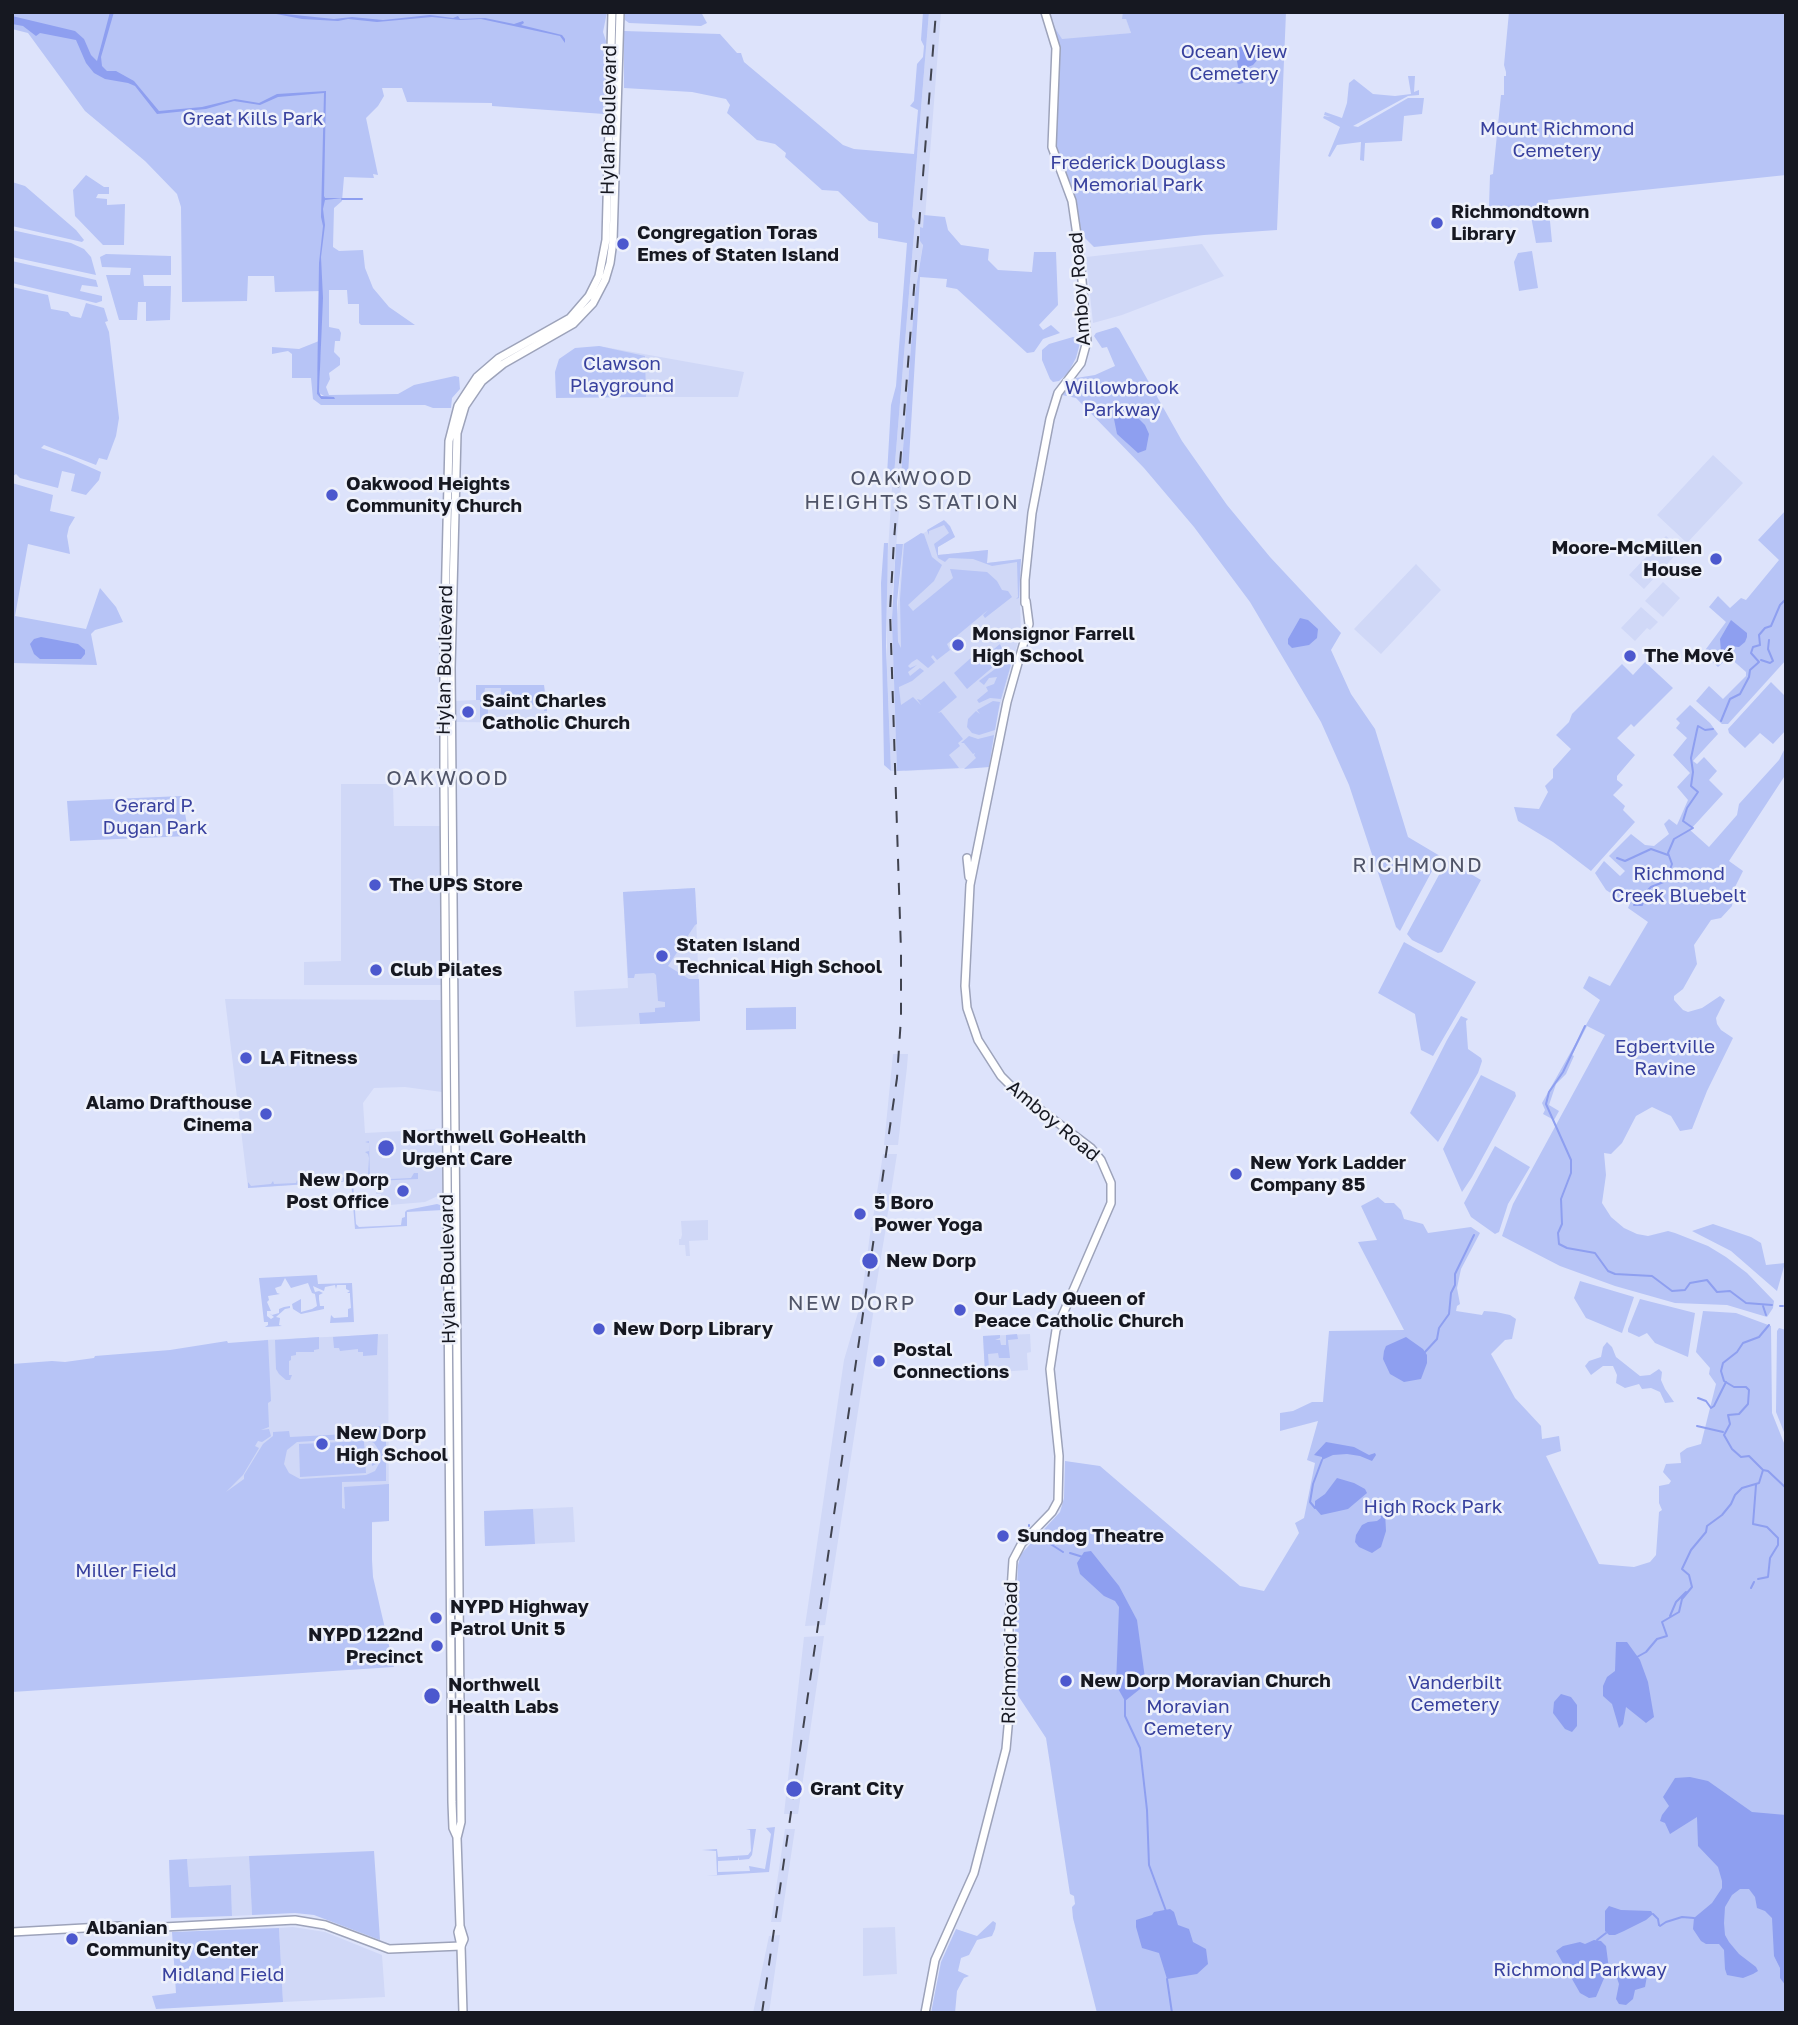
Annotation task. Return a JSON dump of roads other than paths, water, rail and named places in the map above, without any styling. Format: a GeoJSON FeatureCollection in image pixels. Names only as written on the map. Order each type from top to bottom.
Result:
{"type":"FeatureCollection","features":[{"type":"Feature","properties":{"kind":"main road","name":"Hylan Boulevard"},"geometry":{"type":"LineString","coordinates":[[463,2013],[461,1946],[457,1932],[460,1926],[457,1838],[461,1822],[455,1629],[444,651],[450,434],[461,400],[477,377],[499,358],[570,318],[585,302],[599,276],[606,248],[612,12]]}},
{"type":"Feature","properties":{"kind":"main road","name":"Hylan Boulevard"},"geometry":{"type":"LineString","coordinates":[[451,1181],[451,653],[457,433],[466,406],[482,381],[503,364],[573,324],[593,303],[605,280],[613,242],[620,12]]}},
{"type":"Feature","properties":{"kind":"main road","name":"Amboy Road"},"geometry":{"type":"LineString","coordinates":[[1045,12],[1056,48],[1052,147],[1072,201],[1087,341],[1081,363],[1058,393],[1050,419],[1032,513],[1025,580],[1026,632],[1007,702],[970,885],[965,986],[967,1008],[978,1040],[1001,1076],[1091,1148],[1101,1160],[1111,1183]]}},
{"type":"Feature","properties":{"kind":"main road","name":"Amboy Road"},"geometry":{"type":"LineString","coordinates":[[971,898],[976,880],[980,841]]}},
{"type":"Feature","properties":{"kind":"main road"},"geometry":{"type":"LineString","coordinates":[[967,858],[970,885]]}},
{"type":"Feature","properties":{"kind":"main road","name":"Richmond Road"},"geometry":{"type":"LineString","coordinates":[[925,2013],[933,1965],[974,1873],[1006,1749],[1013,1560],[1022,1544],[1058,1502],[1059,1456],[1050,1369],[1056,1329],[1111,1203],[1111,1183]]}},
{"type":"Feature","properties":{"kind":"main road"},"geometry":{"type":"LineString","coordinates":[[12,1932],[149,1924],[295,1920],[326,1925],[389,1949],[461,1946]]}},
{"type":"Feature","properties":{"kind":"water"},"geometry":{"type":"Polygon","coordinates":[[[110,12],[114,12],[101,57],[102,66],[107,71],[116,71],[134,81],[159,111],[202,107],[235,99],[259,103],[277,94],[326,91],[324,196],[343,198],[325,200],[323,209],[325,225],[321,257],[323,298],[319,392],[321,396],[335,399],[321,399],[317,394],[324,93],[278,97],[260,105],[234,101],[206,109],[157,114],[135,86],[105,79],[94,73],[86,63],[76,40],[40,33],[36,36],[23,26],[12,24],[12,16],[75,31],[84,39],[91,55],[97,61],[110,12]]]}},
{"type":"Feature","properties":{"kind":"water"},"geometry":{"type":"Polygon","coordinates":[[[266,12],[334,19],[352,17],[383,20],[430,15],[453,18],[458,16],[460,19],[485,18],[514,24],[523,21],[521,25],[562,35],[565,43],[560,36],[481,19],[460,20],[432,17],[377,22],[348,19],[338,21],[302,19],[266,12]]]}},
{"type":"Feature","properties":{"kind":"water"},"geometry":{"type":"Polygon","coordinates":[[[1234,45],[1249,49],[1255,46],[1261,51],[1259,58],[1248,67],[1243,83],[1239,84],[1229,80],[1236,78],[1239,72],[1234,45]]]}},
{"type":"Feature","properties":{"kind":"water"},"geometry":{"type":"Polygon","coordinates":[[[1126,406],[1145,425],[1149,434],[1146,450],[1138,453],[1117,434],[1114,419],[1118,410],[1126,406]]]}},
{"type":"Feature","properties":{"kind":"water"},"geometry":{"type":"Polygon","coordinates":[[[1300,618],[1308,620],[1318,629],[1317,638],[1309,645],[1292,648],[1288,639],[1300,618]]]}},
{"type":"Feature","properties":{"kind":"water"},"geometry":{"type":"Polygon","coordinates":[[[1731,620],[1747,633],[1747,637],[1739,647],[1729,646],[1723,654],[1720,639],[1731,620]]]}},
{"type":"Feature","properties":{"kind":"water"},"geometry":{"type":"Polygon","coordinates":[[[41,637],[78,644],[85,650],[85,654],[81,659],[40,659],[34,654],[30,644],[41,637]]]}},
{"type":"Feature","properties":{"kind":"water"},"geometry":{"type":"Polygon","coordinates":[[[1406,1337],[1423,1349],[1427,1355],[1427,1363],[1421,1379],[1404,1382],[1390,1374],[1383,1359],[1386,1346],[1406,1337]]]}},
{"type":"Feature","properties":{"kind":"water"},"geometry":{"type":"Polygon","coordinates":[[[1326,1442],[1354,1447],[1369,1455],[1376,1455],[1372,1461],[1347,1454],[1333,1455],[1322,1460],[1322,1457],[1314,1455],[1326,1442]]]}},
{"type":"Feature","properties":{"kind":"water"},"geometry":{"type":"Polygon","coordinates":[[[1337,1478],[1354,1483],[1367,1493],[1348,1509],[1321,1515],[1315,1508],[1315,1501],[1325,1494],[1337,1478]]]}},
{"type":"Feature","properties":{"kind":"water"},"geometry":{"type":"Polygon","coordinates":[[[1378,1505],[1385,1512],[1386,1531],[1381,1547],[1372,1553],[1355,1542],[1362,1525],[1381,1518],[1378,1505]]]}},
{"type":"Feature","properties":{"kind":"water"},"geometry":{"type":"Polygon","coordinates":[[[1091,1551],[1119,1586],[1137,1620],[1145,1678],[1140,1689],[1125,1701],[1116,1685],[1119,1607],[1080,1574],[1077,1563],[1084,1552],[1091,1551]]]}},
{"type":"Feature","properties":{"kind":"water"},"geometry":{"type":"Polygon","coordinates":[[[1616,1642],[1627,1642],[1640,1660],[1648,1682],[1654,1717],[1646,1723],[1626,1707],[1623,1724],[1619,1728],[1612,1704],[1603,1696],[1607,1677],[1615,1671],[1616,1642]]]}},
{"type":"Feature","properties":{"kind":"water"},"geometry":{"type":"Polygon","coordinates":[[[1561,1694],[1571,1697],[1577,1705],[1577,1726],[1572,1732],[1565,1729],[1553,1713],[1554,1702],[1561,1694]]]}},
{"type":"Feature","properties":{"kind":"water"},"geometry":{"type":"Polygon","coordinates":[[[1690,1777],[1708,1781],[1752,1812],[1786,1815],[1786,1986],[1780,1978],[1780,1968],[1774,1956],[1772,1918],[1757,1908],[1755,1897],[1749,1889],[1740,1889],[1732,1895],[1725,1907],[1725,1935],[1739,1954],[1758,1971],[1743,1978],[1727,1975],[1724,1950],[1719,1944],[1706,1944],[1701,1941],[1693,1929],[1694,1918],[1712,1903],[1722,1888],[1718,1867],[1698,1846],[1697,1817],[1670,1834],[1665,1823],[1660,1821],[1669,1806],[1663,1797],[1675,1778],[1690,1777]]]}},
{"type":"Feature","properties":{"kind":"water"},"geometry":{"type":"Polygon","coordinates":[[[1609,1906],[1621,1910],[1651,1911],[1653,1914],[1624,1931],[1609,1935],[1605,1931],[1605,1911],[1609,1906]]]}},
{"type":"Feature","properties":{"kind":"water"},"geometry":{"type":"Polygon","coordinates":[[[1170,1909],[1174,1912],[1178,1925],[1189,1929],[1193,1942],[1206,1949],[1208,1964],[1197,1974],[1167,1979],[1159,1953],[1142,1948],[1136,1920],[1170,1909]]]}},
{"type":"Feature","properties":{"kind":"water"},"geometry":{"type":"Polygon","coordinates":[[[1594,1940],[1601,1941],[1606,1946],[1611,1972],[1632,1970],[1647,1976],[1645,1987],[1635,1990],[1633,1999],[1626,2005],[1619,2004],[1616,1999],[1619,1984],[1617,1978],[1610,1974],[1605,1976],[1596,1997],[1589,1998],[1580,1993],[1556,1951],[1563,1946],[1580,1942],[1585,1944],[1594,1940]]]}},
{"type":"Feature","properties":{"kind":"waterway"},"geometry":{"type":"LineString","coordinates":[[342,199],[362,199]]}},
{"type":"Feature","properties":{"kind":"waterway"},"geometry":{"type":"LineString","coordinates":[[1721,721],[1730,699],[1740,694],[1750,670],[1759,662],[1751,653],[1753,647],[1760,645],[1759,635],[1771,626],[1780,605],[1786,599]]}},
{"type":"Feature","properties":{"kind":"waterway"},"geometry":{"type":"LineString","coordinates":[[1761,660],[1770,663],[1773,661],[1768,649],[1769,640]]}},
{"type":"Feature","properties":{"kind":"waterway"},"geometry":{"type":"LineString","coordinates":[[1634,905],[1642,905],[1645,893],[1651,887],[1666,881],[1672,864],[1668,853],[1674,839],[1693,828],[1683,821],[1687,808],[1698,792],[1691,786],[1691,758],[1698,726],[1705,730],[1713,729]]}},
{"type":"Feature","properties":{"kind":"waterway"},"geometry":{"type":"LineString","coordinates":[[1617,858],[1625,861],[1651,849],[1668,855]]}},
{"type":"Feature","properties":{"kind":"waterway"},"geometry":{"type":"LineString","coordinates":[[1585,1026],[1563,1072],[1549,1092],[1546,1104],[1571,1160],[1571,1173],[1561,1199],[1562,1224],[1558,1233],[1559,1244],[1595,1253],[1608,1271],[1615,1274],[1652,1276],[1672,1291],[1685,1290],[1690,1283],[1707,1280],[1717,1292],[1730,1291],[1746,1303],[1772,1305]]}},
{"type":"Feature","properties":{"kind":"waterway"},"geometry":{"type":"LineString","coordinates":[[1425,1352],[1437,1339],[1439,1328],[1449,1314],[1455,1274],[1474,1235]]}},
{"type":"Feature","properties":{"kind":"waterway"},"geometry":{"type":"LineString","coordinates":[[1763,1306],[1766,1315]]}},
{"type":"Feature","properties":{"kind":"waterway"},"geometry":{"type":"LineString","coordinates":[[1637,1657],[1646,1652],[1657,1639],[1667,1636],[1662,1622],[1679,1612],[1682,1599],[1692,1587],[1689,1575],[1682,1569],[1691,1550],[1706,1532],[1707,1526],[1722,1515],[1742,1488],[1759,1483],[1763,1470],[1749,1456],[1741,1457],[1732,1449],[1724,1435],[1730,1424],[1728,1415],[1739,1414],[1748,1404],[1749,1390],[1746,1387],[1734,1387],[1724,1381],[1721,1371],[1723,1363],[1737,1352],[1743,1343],[1759,1337],[1769,1325]]}},
{"type":"Feature","properties":{"kind":"waterway"},"geometry":{"type":"LineString","coordinates":[[1698,1398],[1706,1401],[1711,1408],[1726,1382]]}},
{"type":"Feature","properties":{"kind":"waterway"},"geometry":{"type":"LineString","coordinates":[[1697,1426],[1723,1432]]}},
{"type":"Feature","properties":{"kind":"waterway"},"geometry":{"type":"LineString","coordinates":[[1315,1508],[1310,1502],[1322,1460]]}},
{"type":"Feature","properties":{"kind":"waterway"},"geometry":{"type":"LineString","coordinates":[[1763,1470],[1768,1471],[1786,1488]]}},
{"type":"Feature","properties":{"kind":"waterway"},"geometry":{"type":"LineString","coordinates":[[1756,1485],[1753,1524],[1767,1527],[1778,1538],[1778,1545],[1770,1558],[1768,1577],[1758,1579]]}},
{"type":"Feature","properties":{"kind":"waterway"},"geometry":{"type":"LineString","coordinates":[[1038,1536],[1063,1552]]}},
{"type":"Feature","properties":{"kind":"waterway"},"geometry":{"type":"LineString","coordinates":[[1070,1553],[1083,1557]]}},
{"type":"Feature","properties":{"kind":"waterway"},"geometry":{"type":"LineString","coordinates":[[1751,1588],[1754,1582]]}},
{"type":"Feature","properties":{"kind":"waterway"},"geometry":{"type":"LineString","coordinates":[[1670,1616],[1676,1602],[1686,1592]]}},
{"type":"Feature","properties":{"kind":"waterway"},"geometry":{"type":"LineString","coordinates":[[1125,1700],[1125,1716],[1140,1748],[1147,1810],[1149,1865],[1166,1911]]}},
{"type":"Feature","properties":{"kind":"waterway"},"geometry":{"type":"LineString","coordinates":[[1653,1914],[1659,1925]]}},
{"type":"Feature","properties":{"kind":"waterway"},"geometry":{"type":"LineString","coordinates":[[1660,1926],[1682,1917],[1694,1918]]}},
{"type":"Feature","properties":{"kind":"waterway"},"geometry":{"type":"LineString","coordinates":[[1597,1940],[1606,1933]]}},
{"type":"Feature","properties":{"kind":"waterway"},"geometry":{"type":"LineString","coordinates":[[1167,1979],[1172,2013]]}},
{"type":"Feature","properties":{"kind":"railway"},"geometry":{"type":"LineString","coordinates":[[762,2013],[897,1078],[901,1018],[901,951],[890,611],[936,12]]}},
{"type":"Feature","properties":{"kind":"place","name":"Richmondtown Library"},"geometry":{"type":"Point","coordinates":[1437,223]}},
{"type":"Feature","properties":{"kind":"place","name":"Congregation Toras Emes of Staten Island"},"geometry":{"type":"Point","coordinates":[623,244]}},
{"type":"Feature","properties":{"kind":"place","name":"Oakwood Heights Community Church"},"geometry":{"type":"Point","coordinates":[332,495]}},
{"type":"Feature","properties":{"kind":"place","name":"Moore-McMillen House"},"geometry":{"type":"Point","coordinates":[1716,559]}},
{"type":"Feature","properties":{"kind":"place","name":"Monsignor Farrell High School"},"geometry":{"type":"Point","coordinates":[958,645]}},
{"type":"Feature","properties":{"kind":"place","name":"The Mové"},"geometry":{"type":"Point","coordinates":[1630,656]}},
{"type":"Feature","properties":{"kind":"place","name":"Saint Charles Catholic Church"},"geometry":{"type":"Point","coordinates":[468,712]}},
{"type":"Feature","properties":{"kind":"place","name":"The UPS Store"},"geometry":{"type":"Point","coordinates":[375,885]}},
{"type":"Feature","properties":{"kind":"place","name":"Staten Island Technical High School"},"geometry":{"type":"Point","coordinates":[662,956]}},
{"type":"Feature","properties":{"kind":"place","name":"Club Pilates"},"geometry":{"type":"Point","coordinates":[376,970]}},
{"type":"Feature","properties":{"kind":"place","name":"LA Fitness"},"geometry":{"type":"Point","coordinates":[246,1058]}},
{"type":"Feature","properties":{"kind":"place","name":"Alamo Drafthouse Cinema"},"geometry":{"type":"Point","coordinates":[266,1114]}},
{"type":"Feature","properties":{"kind":"place","name":"Northwell GoHealth Urgent Care"},"geometry":{"type":"Point","coordinates":[386,1148]}},
{"type":"Feature","properties":{"kind":"place","name":"New York Ladder Company 85"},"geometry":{"type":"Point","coordinates":[1236,1174]}},
{"type":"Feature","properties":{"kind":"place","name":"New Dorp Post Office"},"geometry":{"type":"Point","coordinates":[403,1191]}},
{"type":"Feature","properties":{"kind":"place","name":"5 Boro Power Yoga"},"geometry":{"type":"Point","coordinates":[860,1214]}},
{"type":"Feature","properties":{"kind":"place","name":"New Dorp"},"geometry":{"type":"Point","coordinates":[870,1261]}},
{"type":"Feature","properties":{"kind":"place","name":"Our Lady Queen of Peace Catholic Church"},"geometry":{"type":"Point","coordinates":[960,1310]}},
{"type":"Feature","properties":{"kind":"place","name":"New Dorp Library"},"geometry":{"type":"Point","coordinates":[599,1329]}},
{"type":"Feature","properties":{"kind":"place","name":"Postal Connections"},"geometry":{"type":"Point","coordinates":[879,1361]}},
{"type":"Feature","properties":{"kind":"place","name":"New Dorp High School"},"geometry":{"type":"Point","coordinates":[322,1444]}},
{"type":"Feature","properties":{"kind":"place","name":"Sundog Theatre"},"geometry":{"type":"Point","coordinates":[1003,1536]}},
{"type":"Feature","properties":{"kind":"place","name":"NYPD Highway Patrol Unit 5"},"geometry":{"type":"Point","coordinates":[436,1618]}},
{"type":"Feature","properties":{"kind":"place","name":"NYPD 122nd Precinct"},"geometry":{"type":"Point","coordinates":[437,1646]}},
{"type":"Feature","properties":{"kind":"place","name":"New Dorp Moravian Church"},"geometry":{"type":"Point","coordinates":[1066,1681]}},
{"type":"Feature","properties":{"kind":"place","name":"Northwell Health Labs"},"geometry":{"type":"Point","coordinates":[432,1696]}},
{"type":"Feature","properties":{"kind":"place","name":"Grant City"},"geometry":{"type":"Point","coordinates":[794,1789]}},
{"type":"Feature","properties":{"kind":"place","name":"Albanian Community Center"},"geometry":{"type":"Point","coordinates":[72,1939]}},
{"type":"Feature","properties":{"kind":"district","name":"OAKWOOD HEIGHTS STATION"},"geometry":{"type":"Point","coordinates":[912,490]}},
{"type":"Feature","properties":{"kind":"district","name":"OAKWOOD"},"geometry":{"type":"Point","coordinates":[448,778]}},
{"type":"Feature","properties":{"kind":"district","name":"RICHMOND"},"geometry":{"type":"Point","coordinates":[1418,865]}},
{"type":"Feature","properties":{"kind":"district","name":"NEW DORP"},"geometry":{"type":"Point","coordinates":[852,1303]}},
{"type":"Feature","properties":{"kind":"park label","name":"Ocean View Cemetery"},"geometry":{"type":"Point","coordinates":[1234,63]}},
{"type":"Feature","properties":{"kind":"park label","name":"Great Kills Park"},"geometry":{"type":"Point","coordinates":[253,119]}},
{"type":"Feature","properties":{"kind":"park label","name":"Mount Richmond Cemetery"},"geometry":{"type":"Point","coordinates":[1557,140]}},
{"type":"Feature","properties":{"kind":"park label","name":"Frederick Douglass Memorial Park"},"geometry":{"type":"Point","coordinates":[1138,174]}},
{"type":"Feature","properties":{"kind":"park label","name":"Clawson Playground"},"geometry":{"type":"Point","coordinates":[622,375]}},
{"type":"Feature","properties":{"kind":"park label","name":"Willowbrook Parkway"},"geometry":{"type":"Point","coordinates":[1122,399]}},
{"type":"Feature","properties":{"kind":"park label","name":"Gerard P. Dugan Park"},"geometry":{"type":"Point","coordinates":[155,817]}},
{"type":"Feature","properties":{"kind":"park label","name":"Richmond Creek Bluebelt"},"geometry":{"type":"Point","coordinates":[1679,885]}},
{"type":"Feature","properties":{"kind":"park label","name":"Egbertville Ravine"},"geometry":{"type":"Point","coordinates":[1665,1058]}},
{"type":"Feature","properties":{"kind":"park label","name":"High Rock Park"},"geometry":{"type":"Point","coordinates":[1433,1507]}},
{"type":"Feature","properties":{"kind":"park label","name":"Miller Field"},"geometry":{"type":"Point","coordinates":[126,1571]}},
{"type":"Feature","properties":{"kind":"park label","name":"Vanderbilt Cemetery"},"geometry":{"type":"Point","coordinates":[1455,1694]}},
{"type":"Feature","properties":{"kind":"park label","name":"Moravian Cemetery"},"geometry":{"type":"Point","coordinates":[1188,1718]}},
{"type":"Feature","properties":{"kind":"park label","name":"Richmond Parkway"},"geometry":{"type":"Point","coordinates":[1580,1970]}},
{"type":"Feature","properties":{"kind":"park label","name":"Midland Field"},"geometry":{"type":"Point","coordinates":[223,1975]}}]}
